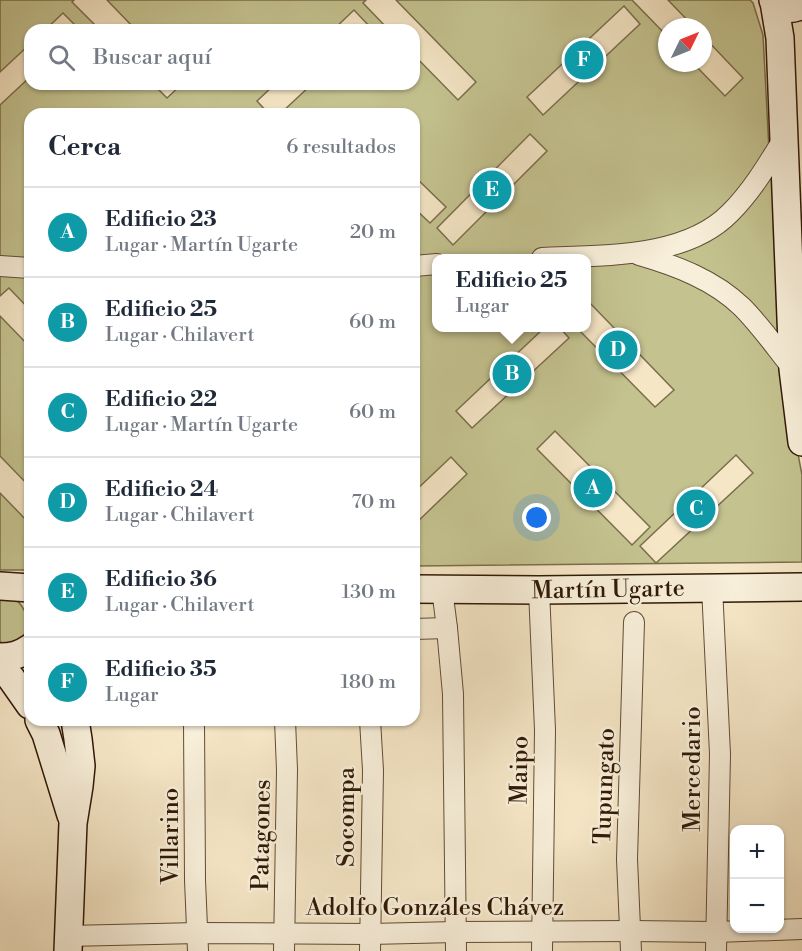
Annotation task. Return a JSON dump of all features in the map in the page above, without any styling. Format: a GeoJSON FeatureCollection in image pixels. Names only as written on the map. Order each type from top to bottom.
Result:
{"type":"FeatureCollection","features":[{"type":"Feature","properties":{"kind":"street"},"geometry":{"type":"LineString","coordinates":[[774,1],[782,8],[790,9],[802,5]]}},
{"type":"Feature","properties":{"kind":"street"},"geometry":{"type":"LineString","coordinates":[[774,1],[780,38],[793,369],[802,442]]}},
{"type":"Feature","properties":{"kind":"street"},"geometry":{"type":"LineString","coordinates":[[591,255],[634,253],[668,247],[716,225],[746,195],[784,138]]}},
{"type":"Feature","properties":{"kind":"street"},"geometry":{"type":"LineString","coordinates":[[634,253],[672,265],[720,289],[757,324],[793,369]]}},
{"type":"Feature","properties":{"kind":"street"},"geometry":{"type":"LineString","coordinates":[[0,266],[24,268]]}},
{"type":"Feature","properties":{"kind":"street","name":"Mercedario"},"geometry":{"type":"LineString","coordinates":[[712,587],[720,754],[716,941]]}},
{"type":"Feature","properties":{"kind":"street","name":"Martín Ugarte"},"geometry":{"type":"LineString","coordinates":[[420,589],[802,587]]}},
{"type":"Feature","properties":{"kind":"street"},"geometry":{"type":"LineString","coordinates":[[442,589],[453,694],[456,941]]}},
{"type":"Feature","properties":{"kind":"street","name":"Maipo"},"geometry":{"type":"LineString","coordinates":[[539,590],[545,730],[542,941]]}},
{"type":"Feature","properties":{"kind":"street","name":"Tupungato"},"geometry":{"type":"LineString","coordinates":[[631,951],[627,858],[634,622]]}},
{"type":"Feature","properties":{"kind":"street"},"geometry":{"type":"LineString","coordinates":[[420,628],[447,628]]}},
{"type":"Feature","properties":{"kind":"street"},"geometry":{"type":"LineString","coordinates":[[0,657],[9,657],[24,652]]}},
{"type":"Feature","properties":{"kind":"street"},"geometry":{"type":"LineString","coordinates":[[0,667],[24,696]]}},
{"type":"Feature","properties":{"kind":"street"},"geometry":{"type":"LineString","coordinates":[[42,726],[73,823]]}},
{"type":"Feature","properties":{"kind":"street"},"geometry":{"type":"LineString","coordinates":[[68,944],[73,823],[81,766],[76,726]]}},
{"type":"Feature","properties":{"kind":"street","name":"Villarino"},"geometry":{"type":"LineString","coordinates":[[195,726],[195,880],[198,942]]}},
{"type":"Feature","properties":{"kind":"street","name":"Patagones"},"geometry":{"type":"LineString","coordinates":[[284,942],[287,770],[285,726]]}},
{"type":"Feature","properties":{"kind":"street","name":"Socompa"},"geometry":{"type":"LineString","coordinates":[[370,726],[373,770],[370,943]]}},
{"type":"Feature","properties":{"kind":"street","name":"Adolfo Gonzáles Chávez"},"geometry":{"type":"LineString","coordinates":[[68,944],[542,941],[631,931],[716,941],[802,929]]}},
{"type":"Feature","properties":{"kind":"shaded area"},"geometry":{"type":"Polygon","coordinates":[[[0,0],[74,0],[72,2],[94,24],[74,24],[63,13],[51,24],[24,24],[24,50],[0,72],[0,0]]]}},
{"type":"Feature","properties":{"kind":"shaded area"},"geometry":{"type":"Polygon","coordinates":[[[107,0],[366,0],[363,3],[383,24],[367,24],[354,10],[339,24],[130,24],[107,0]]]}},
{"type":"Feature","properties":{"kind":"shaded area"},"geometry":{"type":"Polygon","coordinates":[[[396,0],[632,0],[658,27],[658,72],[702,72],[725,96],[743,78],[712,45],[712,18],[685,18],[668,0],[750,0],[753,3],[763,35],[770,169],[772,168],[788,401],[802,475],[802,562],[420,566],[420,519],[467,474],[451,457],[420,486],[420,214],[430,223],[446,207],[420,182],[420,108],[286,108],[306,90],[420,90],[420,61],[458,100],[476,82],[396,0]],[[624,6],[527,97],[543,115],[640,24],[624,6]],[[530,134],[437,228],[453,245],[547,151],[530,134]],[[432,254],[432,332],[540,332],[456,411],[472,428],[569,338],[564,332],[581,332],[655,407],[674,390],[591,304],[591,254],[432,254]],[[555,431],[537,449],[632,545],[650,527],[555,431]],[[736,455],[640,546],[656,563],[753,473],[736,455]]]}},
{"type":"Feature","properties":{"kind":"shaded area"},"geometry":{"type":"Polygon","coordinates":[[[24,83],[24,90],[159,90],[167,98],[176,90],[269,90],[257,101],[263,108],[24,108],[24,304],[9,288],[0,296],[0,105],[24,83]]]}},
{"type":"Feature","properties":{"kind":"shaded area"},"geometry":{"type":"Polygon","coordinates":[[[0,316],[24,341],[24,481],[0,456],[0,316]]]}},
{"type":"Feature","properties":{"kind":"shaded area"},"geometry":{"type":"Polygon","coordinates":[[[0,493],[24,518],[24,570],[0,570],[0,493]]]}},
{"type":"Feature","properties":{"kind":"shaded area"},"geometry":{"type":"Polygon","coordinates":[[[0,596],[11,598],[21,605],[24,610],[24,634],[14,642],[0,642],[0,596]]]}},
{"type":"Feature","properties":{"kind":"place","name":"Edificio 35"},"geometry":{"type":"Point","coordinates":[584,60]}},
{"type":"Feature","properties":{"kind":"place","name":"Edificio 36"},"geometry":{"type":"Point","coordinates":[492,190]}},
{"type":"Feature","properties":{"kind":"place","name":"Edificio 24"},"geometry":{"type":"Point","coordinates":[618,350]}},
{"type":"Feature","properties":{"kind":"place","name":"Edificio 25"},"geometry":{"type":"Point","coordinates":[512,374]}},
{"type":"Feature","properties":{"kind":"place","name":"Edificio 23"},"geometry":{"type":"Point","coordinates":[593,488]}},
{"type":"Feature","properties":{"kind":"place","name":"Edificio 22"},"geometry":{"type":"Point","coordinates":[696,509]}}]}
